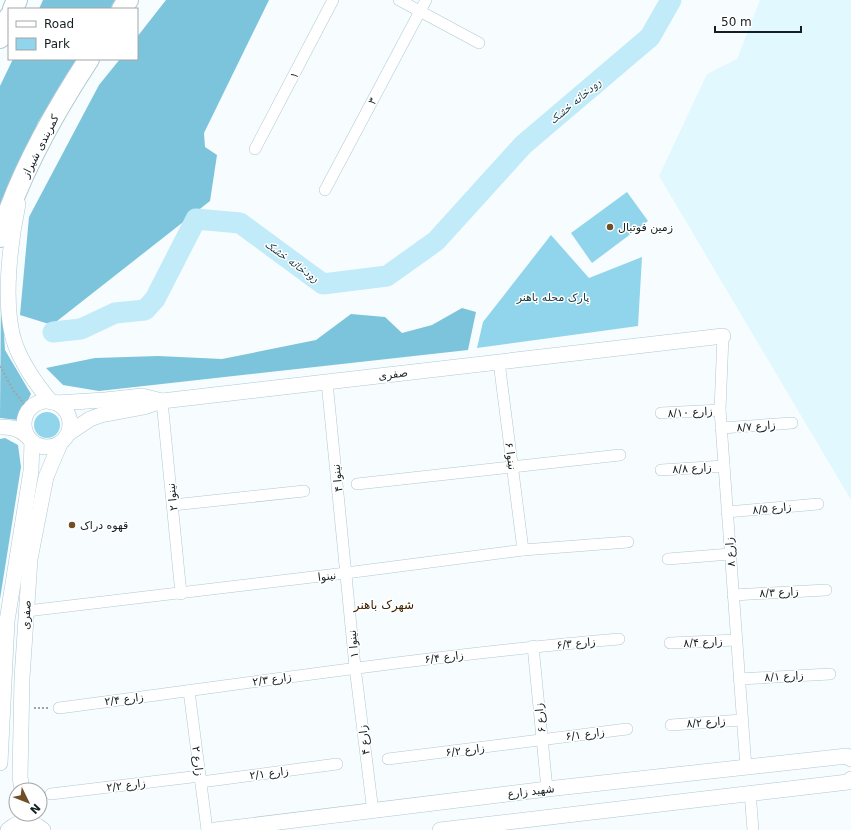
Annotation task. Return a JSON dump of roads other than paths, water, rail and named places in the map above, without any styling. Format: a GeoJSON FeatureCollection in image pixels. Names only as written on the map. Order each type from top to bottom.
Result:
{"type":"FeatureCollection","features":[{"type":"Feature","properties":{"kind":"highway"},"geometry":{"type":"LineString","coordinates":[[0,38],[8,19]]}},
{"type":"Feature","properties":{"kind":"highway","name":"کمربندی شیراز"},"geometry":{"type":"LineString","coordinates":[[0,237],[6,217],[44,132],[88,60]]}},
{"type":"Feature","properties":{"kind":"street","name":"۱"},"geometry":{"type":"LineString","coordinates":[[255,149],[333,0]]}},
{"type":"Feature","properties":{"kind":"street"},"geometry":{"type":"LineString","coordinates":[[399,0],[478,42]]}},
{"type":"Feature","properties":{"kind":"street","name":"۳"},"geometry":{"type":"LineString","coordinates":[[325,190],[426,0]]}},
{"type":"Feature","properties":{"kind":"street"},"geometry":{"type":"LineString","coordinates":[[0,426],[12,427],[22,431],[29,439],[45,448],[64,438],[70,418],[62,406],[53,402],[32,379],[22,362],[11,331],[10,313],[12,251],[23,179]]}},
{"type":"Feature","properties":{"kind":"street","name":"صفری"},"geometry":{"type":"LineString","coordinates":[[21,782],[21,708],[30,559],[39,505],[46,477],[64,438],[90,419],[101,415],[144,408],[162,401],[723,336]]}},
{"type":"Feature","properties":{"kind":"street","name":"۸ زارع"},"geometry":{"type":"LineString","coordinates":[[723,336],[720,410],[746,768]]}},
{"type":"Feature","properties":{"kind":"street","name":"۶ نینوا"},"geometry":{"type":"LineString","coordinates":[[499,362],[523,550]]}},
{"type":"Feature","properties":{"kind":"street","name":"۴ نینوا"},"geometry":{"type":"LineString","coordinates":[[327,382],[346,574]]}},
{"type":"Feature","properties":{"kind":"street"},"geometry":{"type":"LineString","coordinates":[[0,762],[7,621],[31,471],[29,439],[24,421],[29,410],[36,404],[105,400],[142,396],[162,401]]}},
{"type":"Feature","properties":{"kind":"street","name":"۲ نینوا"},"geometry":{"type":"LineString","coordinates":[[162,401],[181,594]]}},
{"type":"Feature","properties":{"kind":"street","name":"۸/۱۰ زارع"},"geometry":{"type":"LineString","coordinates":[[660,413],[720,410]]}},
{"type":"Feature","properties":{"kind":"street","name":"۸/۷ زارع"},"geometry":{"type":"LineString","coordinates":[[721,428],[792,423]]}},
{"type":"Feature","properties":{"kind":"street"},"geometry":{"type":"LineString","coordinates":[[357,484],[620,455]]}},
{"type":"Feature","properties":{"kind":"street","name":"۸/۸ زارع"},"geometry":{"type":"LineString","coordinates":[[661,470],[724,466]]}},
{"type":"Feature","properties":{"kind":"street"},"geometry":{"type":"LineString","coordinates":[[173,504],[304,491]]}},
{"type":"Feature","properties":{"kind":"street","name":"۸/۵ زارع"},"geometry":{"type":"LineString","coordinates":[[727,512],[818,504]]}},
{"type":"Feature","properties":{"kind":"street","name":"نینوا"},"geometry":{"type":"LineString","coordinates":[[27,611],[346,574],[523,550],[628,542]]}},
{"type":"Feature","properties":{"kind":"street"},"geometry":{"type":"LineString","coordinates":[[668,558],[730,554]]}},
{"type":"Feature","properties":{"kind":"street","name":"۱ نینوا"},"geometry":{"type":"LineString","coordinates":[[346,574],[355,667]]}},
{"type":"Feature","properties":{"kind":"street","name":"۸/۳ زارع"},"geometry":{"type":"LineString","coordinates":[[733,594],[826,590]]}},
{"type":"Feature","properties":{"kind":"street","name":"۶/۳ زارع"},"geometry":{"type":"LineString","coordinates":[[533,646],[619,639]]}},
{"type":"Feature","properties":{"kind":"street","name":"۸/۴ زارع"},"geometry":{"type":"LineString","coordinates":[[670,644],[736,640]]}},
{"type":"Feature","properties":{"kind":"street","name":"۶/۴ زارع"},"geometry":{"type":"LineString","coordinates":[[355,667],[533,646]]}},
{"type":"Feature","properties":{"kind":"street","name":"۶ زارع"},"geometry":{"type":"LineString","coordinates":[[533,646],[547,789]]}},
{"type":"Feature","properties":{"kind":"street","name":"۲/۳ زارع"},"geometry":{"type":"LineString","coordinates":[[189,691],[355,667]]}},
{"type":"Feature","properties":{"kind":"street","name":"۴ زارع"},"geometry":{"type":"LineString","coordinates":[[355,667],[373,812]]}},
{"type":"Feature","properties":{"kind":"street","name":"۸/۱ زارع"},"geometry":{"type":"LineString","coordinates":[[739,679],[830,674]]}},
{"type":"Feature","properties":{"kind":"street","name":"۲/۴ زارع"},"geometry":{"type":"LineString","coordinates":[[59,708],[189,691]]}},
{"type":"Feature","properties":{"kind":"street","name":"۲ زارع"},"geometry":{"type":"LineString","coordinates":[[189,691],[207,830]]}},
{"type":"Feature","properties":{"kind":"street","name":"۸/۲ زارع"},"geometry":{"type":"LineString","coordinates":[[671,724],[742,720]]}},
{"type":"Feature","properties":{"kind":"street","name":"۶/۱ زارع"},"geometry":{"type":"LineString","coordinates":[[542,740],[627,729]]}},
{"type":"Feature","properties":{"kind":"street","name":"۶/۲ زارع"},"geometry":{"type":"LineString","coordinates":[[388,759],[542,740]]}},
{"type":"Feature","properties":{"kind":"street","name":"شهید زارع"},"geometry":{"type":"LineString","coordinates":[[215,830],[373,812],[547,789],[849,758]]}},
{"type":"Feature","properties":{"kind":"street","name":"۲/۱ زارع"},"geometry":{"type":"LineString","coordinates":[[201,779],[337,764]]}},
{"type":"Feature","properties":{"kind":"street","name":"۲/۲ زارع"},"geometry":{"type":"LineString","coordinates":[[51,794],[201,779]]}},
{"type":"Feature","properties":{"kind":"street"},"geometry":{"type":"LineString","coordinates":[[440,830],[850,780]]}},
{"type":"Feature","properties":{"kind":"street"},"geometry":{"type":"LineString","coordinates":[[750,792],[753,830]]}},
{"type":"Feature","properties":{"kind":"street"},"geometry":{"type":"LineString","coordinates":[[8,830],[16,824],[24,822],[38,823]]}},
{"type":"Feature","properties":{"kind":"waterway","name":"رودخانه خشک"},"geometry":{"type":"LineString","coordinates":[[53,332],[81,329],[115,313],[145,310],[155,299],[196,219],[240,223],[323,284],[387,276],[436,241],[523,145],[650,37],[671,0]]}},
{"type":"Feature","properties":{"kind":"place","name":"زمین فوتبال"},"geometry":{"type":"Point","coordinates":[610,227]}},
{"type":"Feature","properties":{"kind":"place","name":"قهوه دراک"},"geometry":{"type":"Point","coordinates":[72,525]}},
{"type":"Feature","properties":{"kind":"district","name":"شهرک باهنر"},"geometry":{"type":"Point","coordinates":[384,605]}},
{"type":"Feature","properties":{"kind":"park label","name":"پارک محله باهنر"},"geometry":{"type":"Point","coordinates":[553,297]}}]}
